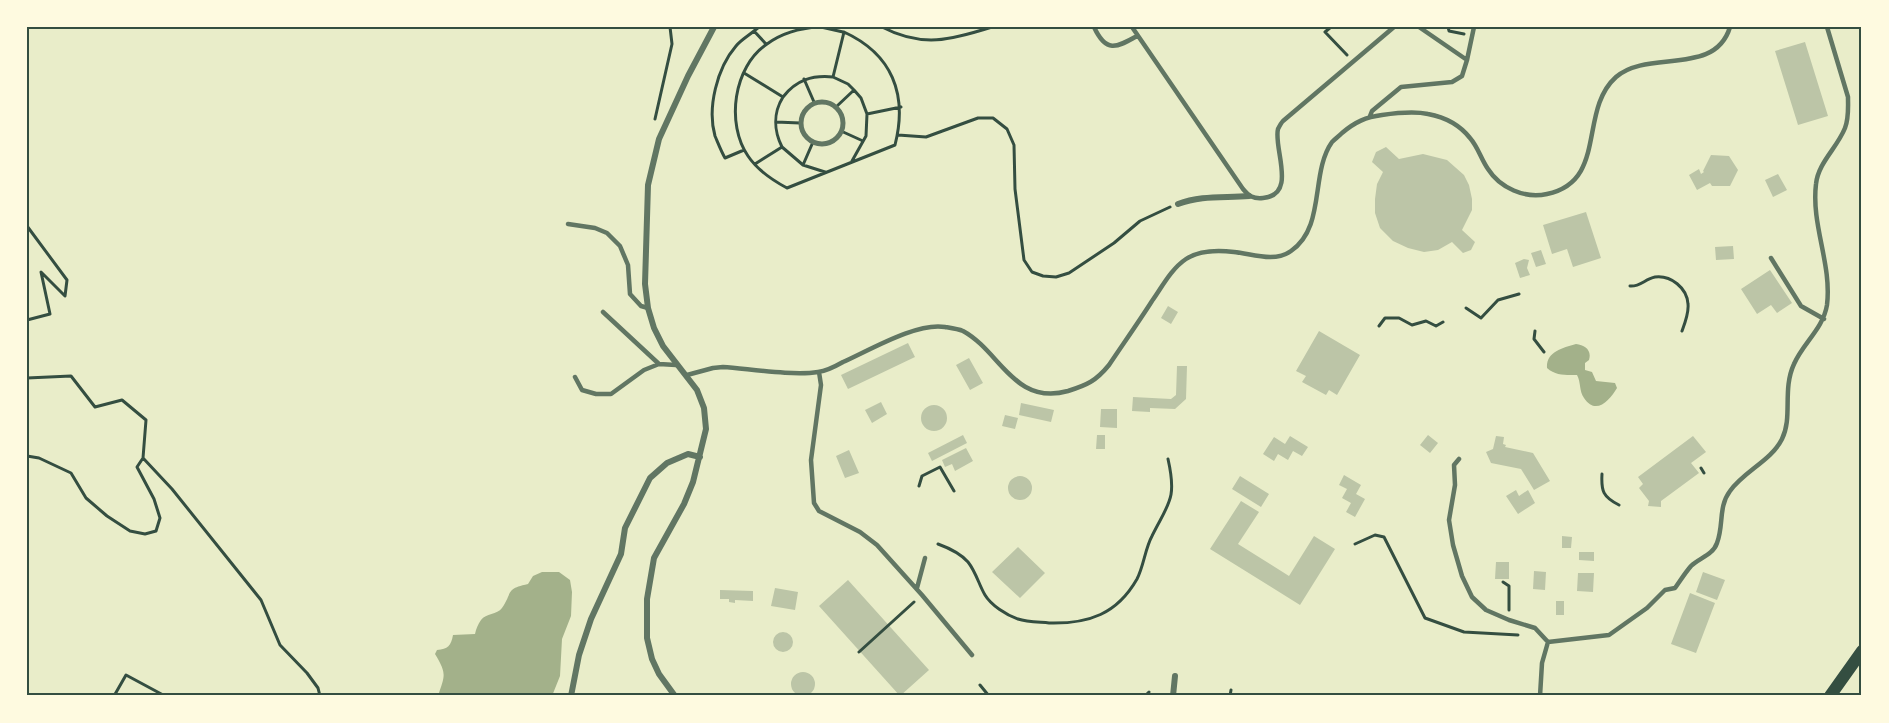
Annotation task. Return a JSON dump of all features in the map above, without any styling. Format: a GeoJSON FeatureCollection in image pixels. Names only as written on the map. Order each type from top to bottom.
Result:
{"type":"FeatureCollection","features":[{"type":"Feature","properties":{"kind":"main road"},"geometry":{"type":"LineString","coordinates":[[1830,696],[1862,651]]}},
{"type":"Feature","properties":{"kind":"street"},"geometry":{"type":"LineString","coordinates":[[675,696],[659,674],[652,659],[647,638],[647,599],[654,558],[684,504],[693,482],[706,429],[704,408],[697,390],[663,346],[648,308],[645,284],[648,185],[659,139],[714,27]]}},
{"type":"Feature","properties":{"kind":"street"},"geometry":{"type":"LineString","coordinates":[[824,101],[836,107],[843,118],[841,131],[834,140],[826,144],[813,142],[804,136],[800,123],[802,112],[814,102],[824,101]]}},
{"type":"Feature","properties":{"kind":"street"},"geometry":{"type":"LineString","coordinates":[[1178,204],[1212,197],[1249,196]]}},
{"type":"Feature","properties":{"kind":"street"},"geometry":{"type":"LineString","coordinates":[[572,696],[579,655],[591,619],[621,554],[625,528],[650,477],[667,463],[687,454],[699,457]]}},
{"type":"Feature","properties":{"kind":"street"},"geometry":{"type":"LineString","coordinates":[[1173,696],[1175,676]]}},
{"type":"Feature","properties":{"kind":"lane"},"geometry":{"type":"LineString","coordinates":[[1094,27],[1101,40],[1112,46],[1119,46],[1137,36]]}},
{"type":"Feature","properties":{"kind":"lane"},"geometry":{"type":"LineString","coordinates":[[1132,27],[1249,196],[1258,199],[1270,197],[1278,190],[1282,178],[1277,138],[1278,128],[1283,121],[1394,27]]}},
{"type":"Feature","properties":{"kind":"lane"},"geometry":{"type":"LineString","coordinates":[[1419,27],[1467,60]]}},
{"type":"Feature","properties":{"kind":"lane"},"geometry":{"type":"LineString","coordinates":[[1370,116],[1372,111],[1401,87],[1452,82],[1462,76],[1474,27]]}},
{"type":"Feature","properties":{"kind":"lane"},"geometry":{"type":"LineString","coordinates":[[687,375],[723,367],[819,372],[920,328],[941,326],[961,330],[974,339],[1013,379],[1025,388],[1044,392],[1063,392],[1083,387],[1098,379],[1171,273],[1186,259],[1202,252],[1220,250],[1264,257],[1278,256],[1292,251],[1303,238],[1311,221],[1324,161],[1332,142],[1354,123],[1370,116],[1425,113],[1445,118],[1461,128],[1471,139],[1488,170],[1500,183],[1529,196],[1548,194],[1576,179],[1583,169],[1600,96],[1618,75],[1631,69],[1696,57],[1710,52],[1720,45],[1730,27]]}},
{"type":"Feature","properties":{"kind":"lane"},"geometry":{"type":"LineString","coordinates":[[1548,642],[1609,635],[1647,608],[1665,590],[1675,588],[1692,565],[1708,555],[1717,544],[1721,508],[1731,490],[1782,440],[1786,427],[1788,376],[1804,345],[1824,319],[1828,292],[1814,206],[1816,180],[1818,171],[1844,130],[1848,97],[1827,27]]}},
{"type":"Feature","properties":{"kind":"lane"},"geometry":{"type":"LineString","coordinates":[[568,224],[595,228],[607,233],[620,246],[628,266],[630,294],[641,306],[648,308]]}},
{"type":"Feature","properties":{"kind":"lane"},"geometry":{"type":"LineString","coordinates":[[1772,258],[1801,306],[1824,319]]}},
{"type":"Feature","properties":{"kind":"lane"},"geometry":{"type":"LineString","coordinates":[[603,312],[659,364]]}},
{"type":"Feature","properties":{"kind":"lane"},"geometry":{"type":"LineString","coordinates":[[574,377],[582,390],[596,394],[610,394],[644,370],[659,364],[676,365]]}},
{"type":"Feature","properties":{"kind":"lane"},"geometry":{"type":"LineString","coordinates":[[819,372],[821,384],[811,460],[814,503],[819,511],[860,532],[877,546],[917,588],[972,655]]}},
{"type":"Feature","properties":{"kind":"lane"},"geometry":{"type":"LineString","coordinates":[[1459,459],[1454,465],[1455,485],[1449,520],[1462,576],[1472,597],[1486,610],[1535,628],[1548,642]]}},
{"type":"Feature","properties":{"kind":"lane"},"geometry":{"type":"LineString","coordinates":[[917,588],[925,558]]}},
{"type":"Feature","properties":{"kind":"lane"},"geometry":{"type":"LineString","coordinates":[[1540,696],[1542,663],[1548,642]]}},
{"type":"Feature","properties":{"kind":"path"},"geometry":{"type":"LineString","coordinates":[[659,139],[653,130],[657,102],[672,44],[670,27]]}},
{"type":"Feature","properties":{"kind":"path"},"geometry":{"type":"LineString","coordinates":[[744,150],[725,158],[715,135],[713,118],[715,94],[728,58],[737,45],[759,27]]}},
{"type":"Feature","properties":{"kind":"path"},"geometry":{"type":"LineString","coordinates":[[812,27],[843,32],[872,50],[885,64],[893,76],[901,107],[898,135],[895,145],[787,188],[773,181],[755,165],[744,150],[734,116],[736,94],[755,54],[766,44],[784,35],[812,27]]}},
{"type":"Feature","properties":{"kind":"path"},"geometry":{"type":"LineString","coordinates":[[882,27],[903,36],[924,41],[963,36],[992,27]]}},
{"type":"Feature","properties":{"kind":"path"},"geometry":{"type":"LineString","coordinates":[[1331,27],[1325,32],[1353,61]]}},
{"type":"Feature","properties":{"kind":"path"},"geometry":{"type":"LineString","coordinates":[[1448,27],[1449,31],[1472,36]]}},
{"type":"Feature","properties":{"kind":"path"},"geometry":{"type":"LineString","coordinates":[[754,31],[766,44]]}},
{"type":"Feature","properties":{"kind":"path"},"geometry":{"type":"LineString","coordinates":[[833,77],[843,32]]}},
{"type":"Feature","properties":{"kind":"path"},"geometry":{"type":"LineString","coordinates":[[744,73],[783,97]]}},
{"type":"Feature","properties":{"kind":"path"},"geometry":{"type":"LineString","coordinates":[[827,172],[803,165],[782,147],[778,138],[776,112],[783,97],[793,86],[804,80],[823,76],[833,77],[848,84],[861,98],[867,114],[866,136],[851,162]]}},
{"type":"Feature","properties":{"kind":"path"},"geometry":{"type":"LineString","coordinates":[[804,80],[814,102]]}},
{"type":"Feature","properties":{"kind":"path"},"geometry":{"type":"LineString","coordinates":[[836,107],[854,90]]}},
{"type":"Feature","properties":{"kind":"path"},"geometry":{"type":"LineString","coordinates":[[867,114],[901,107]]}},
{"type":"Feature","properties":{"kind":"path"},"geometry":{"type":"LineString","coordinates":[[898,135],[926,137],[978,118],[993,118],[1007,129],[1014,146],[1015,189],[1024,260],[1032,272],[1043,276],[1056,277],[1069,273],[1114,243],[1140,221],[1178,204]]}},
{"type":"Feature","properties":{"kind":"path"},"geometry":{"type":"LineString","coordinates":[[776,122],[800,123]]}},
{"type":"Feature","properties":{"kind":"path"},"geometry":{"type":"LineString","coordinates":[[841,131],[863,141]]}},
{"type":"Feature","properties":{"kind":"path"},"geometry":{"type":"LineString","coordinates":[[803,165],[813,142]]}},
{"type":"Feature","properties":{"kind":"path"},"geometry":{"type":"LineString","coordinates":[[755,165],[782,147]]}},
{"type":"Feature","properties":{"kind":"path"},"geometry":{"type":"LineString","coordinates":[[27,226],[67,280],[65,296],[41,272],[50,314],[27,320]]}},
{"type":"Feature","properties":{"kind":"path"},"geometry":{"type":"LineString","coordinates":[[1630,286],[1638,286],[1654,277],[1664,277],[1676,282],[1685,294],[1688,304],[1682,331]]}},
{"type":"Feature","properties":{"kind":"path"},"geometry":{"type":"LineString","coordinates":[[1466,308],[1481,318],[1498,300],[1519,294]]}},
{"type":"Feature","properties":{"kind":"path"},"geometry":{"type":"LineString","coordinates":[[1379,326],[1386,318],[1399,318],[1412,325],[1426,321],[1436,326],[1443,322]]}},
{"type":"Feature","properties":{"kind":"path"},"geometry":{"type":"LineString","coordinates":[[1535,331],[1534,339],[1544,352]]}},
{"type":"Feature","properties":{"kind":"path"},"geometry":{"type":"LineString","coordinates":[[27,378],[71,376],[95,407],[122,400],[146,420],[143,458],[137,467],[154,499],[160,518],[156,531],[145,534],[130,531],[107,516],[86,498],[71,473],[39,458],[27,456]]}},
{"type":"Feature","properties":{"kind":"path"},"geometry":{"type":"LineString","coordinates":[[143,458],[172,489],[261,600],[280,645],[307,673],[318,688],[320,696]]}},
{"type":"Feature","properties":{"kind":"path"},"geometry":{"type":"LineString","coordinates":[[938,544],[955,551],[969,563],[986,596],[1000,610],[1017,619],[1067,623],[1085,621],[1105,613],[1124,599],[1137,578],[1151,537],[1170,503],[1173,491],[1168,459]]}},
{"type":"Feature","properties":{"kind":"path"},"geometry":{"type":"LineString","coordinates":[[918,486],[922,476],[940,467],[954,491]]}},
{"type":"Feature","properties":{"kind":"path"},"geometry":{"type":"LineString","coordinates":[[1701,468],[1704,473]]}},
{"type":"Feature","properties":{"kind":"path"},"geometry":{"type":"LineString","coordinates":[[1602,474],[1603,494],[1608,500],[1619,505]]}},
{"type":"Feature","properties":{"kind":"path"},"geometry":{"type":"LineString","coordinates":[[1355,544],[1375,535],[1384,537],[1425,618],[1464,632],[1542,636]]}},
{"type":"Feature","properties":{"kind":"path"},"geometry":{"type":"LineString","coordinates":[[1503,582],[1509,586],[1509,620]]}},
{"type":"Feature","properties":{"kind":"path"},"geometry":{"type":"LineString","coordinates":[[859,652],[922,595]]}},
{"type":"Feature","properties":{"kind":"path"},"geometry":{"type":"LineString","coordinates":[[114,696],[126,675],[165,696]]}},
{"type":"Feature","properties":{"kind":"path"},"geometry":{"type":"LineString","coordinates":[[980,685],[989,696]]}},
{"type":"Feature","properties":{"kind":"path"},"geometry":{"type":"LineString","coordinates":[[1230,696],[1231,690]]}},
{"type":"Feature","properties":{"kind":"path"},"geometry":{"type":"LineString","coordinates":[[1145,696],[1149,692]]}},
{"type":"Feature","properties":{"kind":"shaded area"},"geometry":{"type":"Polygon","coordinates":[[[1576,344],[1589,351],[1590,356],[1585,363],[1585,370],[1592,372],[1596,381],[1615,383],[1617,388],[1607,401],[1598,406],[1593,406],[1584,398],[1577,375],[1558,374],[1547,368],[1552,354],[1576,344]]]}},
{"type":"Feature","properties":{"kind":"shaded area"},"geometry":{"type":"Polygon","coordinates":[[[542,572],[559,572],[570,580],[572,592],[571,616],[562,639],[560,676],[552,696],[438,696],[444,675],[435,654],[437,650],[448,646],[453,635],[475,634],[481,620],[500,610],[513,590],[528,584],[533,576],[542,572]]]}},
{"type":"Feature","properties":{"kind":"building"},"geometry":{"type":"Polygon","coordinates":[[[1805,42],[1828,116],[1798,125],[1775,51],[1805,42]]]}},
{"type":"Feature","properties":{"kind":"building"},"geometry":{"type":"Polygon","coordinates":[[[1386,147],[1399,159],[1423,154],[1447,160],[1464,175],[1469,185],[1472,210],[1462,230],[1475,242],[1471,250],[1463,253],[1452,242],[1438,250],[1424,252],[1393,241],[1380,228],[1375,213],[1375,199],[1377,184],[1383,172],[1372,162],[1376,152],[1386,147]]]}},
{"type":"Feature","properties":{"kind":"building"},"geometry":{"type":"Polygon","coordinates":[[[1711,155],[1729,156],[1738,170],[1730,186],[1712,186],[1710,183],[1697,190],[1689,175],[1699,169],[1701,174],[1704,172],[1711,155]]]}},
{"type":"Feature","properties":{"kind":"building"},"geometry":{"type":"Polygon","coordinates":[[[1778,174],[1787,190],[1773,197],[1765,180],[1778,174]]]}},
{"type":"Feature","properties":{"kind":"building"},"geometry":{"type":"Polygon","coordinates":[[[1586,212],[1601,258],[1573,267],[1567,249],[1552,254],[1543,225],[1586,212]]]}},
{"type":"Feature","properties":{"kind":"building"},"geometry":{"type":"Polygon","coordinates":[[[1733,246],[1734,259],[1716,260],[1715,247],[1733,246]]]}},
{"type":"Feature","properties":{"kind":"building"},"geometry":{"type":"Polygon","coordinates":[[[1541,250],[1546,264],[1536,267],[1531,253],[1541,250]]]}},
{"type":"Feature","properties":{"kind":"building"},"geometry":{"type":"Polygon","coordinates":[[[1524,259],[1529,260],[1527,268],[1530,275],[1520,278],[1515,263],[1524,259]]]}},
{"type":"Feature","properties":{"kind":"building"},"geometry":{"type":"Polygon","coordinates":[[[1770,270],[1792,303],[1777,313],[1771,305],[1757,314],[1741,289],[1770,270]]]}},
{"type":"Feature","properties":{"kind":"building"},"geometry":{"type":"Polygon","coordinates":[[[1168,306],[1178,312],[1171,324],[1161,318],[1168,306]]]}},
{"type":"Feature","properties":{"kind":"building"},"geometry":{"type":"Polygon","coordinates":[[[1319,331],[1360,355],[1337,395],[1329,390],[1326,395],[1302,382],[1306,376],[1296,371],[1319,331]]]}},
{"type":"Feature","properties":{"kind":"building"},"geometry":{"type":"Polygon","coordinates":[[[908,343],[915,357],[848,389],[841,375],[908,343]]]}},
{"type":"Feature","properties":{"kind":"building"},"geometry":{"type":"Polygon","coordinates":[[[969,358],[983,383],[970,390],[956,365],[969,358]]]}},
{"type":"Feature","properties":{"kind":"building"},"geometry":{"type":"Polygon","coordinates":[[[1177,366],[1187,366],[1186,399],[1175,409],[1150,408],[1150,412],[1132,411],[1133,397],[1171,399],[1176,395],[1177,366]]]}},
{"type":"Feature","properties":{"kind":"building"},"geometry":{"type":"Polygon","coordinates":[[[881,402],[887,414],[872,423],[865,410],[881,402]]]}},
{"type":"Feature","properties":{"kind":"building"},"geometry":{"type":"Polygon","coordinates":[[[1021,403],[1054,410],[1051,422],[1019,415],[1021,403]]]}},
{"type":"Feature","properties":{"kind":"building"},"geometry":{"type":"Polygon","coordinates":[[[934,405],[943,409],[947,418],[943,427],[934,431],[925,427],[921,418],[925,409],[934,405]]]}},
{"type":"Feature","properties":{"kind":"building"},"geometry":{"type":"Polygon","coordinates":[[[1101,409],[1117,409],[1117,428],[1100,427],[1101,409]]]}},
{"type":"Feature","properties":{"kind":"building"},"geometry":{"type":"Polygon","coordinates":[[[1005,415],[1018,418],[1015,429],[1002,426],[1005,415]]]}},
{"type":"Feature","properties":{"kind":"building"},"geometry":{"type":"Polygon","coordinates":[[[963,435],[967,443],[932,461],[928,453],[963,435]]]}},
{"type":"Feature","properties":{"kind":"building"},"geometry":{"type":"Polygon","coordinates":[[[1097,435],[1105,435],[1105,449],[1096,449],[1097,435]]]}},
{"type":"Feature","properties":{"kind":"building"},"geometry":{"type":"Polygon","coordinates":[[[1428,435],[1438,443],[1430,453],[1420,445],[1428,435]]]}},
{"type":"Feature","properties":{"kind":"building"},"geometry":{"type":"Polygon","coordinates":[[[1290,436],[1308,447],[1302,456],[1293,451],[1288,460],[1278,454],[1274,461],[1263,454],[1274,437],[1285,444],[1290,436]]]}},
{"type":"Feature","properties":{"kind":"building"},"geometry":{"type":"Polygon","coordinates":[[[1496,436],[1504,437],[1505,447],[1533,453],[1550,481],[1534,490],[1521,469],[1491,463],[1486,452],[1493,449],[1496,436]]]}},
{"type":"Feature","properties":{"kind":"building"},"geometry":{"type":"Polygon","coordinates":[[[1693,436],[1706,452],[1691,463],[1699,473],[1661,501],[1661,507],[1648,506],[1649,501],[1639,488],[1643,484],[1638,477],[1693,436]]]}},
{"type":"Feature","properties":{"kind":"building"},"geometry":{"type":"Polygon","coordinates":[[[966,448],[973,461],[955,471],[952,464],[945,467],[942,460],[966,448]]]}},
{"type":"Feature","properties":{"kind":"building"},"geometry":{"type":"Polygon","coordinates":[[[849,450],[859,473],[845,478],[836,456],[849,450]]]}},
{"type":"Feature","properties":{"kind":"building"},"geometry":{"type":"Polygon","coordinates":[[[1344,475],[1361,485],[1356,494],[1365,499],[1355,517],[1346,512],[1351,503],[1342,498],[1347,489],[1339,485],[1344,475]]]}},
{"type":"Feature","properties":{"kind":"building"},"geometry":{"type":"Polygon","coordinates":[[[1020,476],[1025,477],[1031,483],[1031,493],[1025,499],[1020,500],[1015,499],[1009,493],[1008,488],[1009,483],[1015,477],[1020,476]]]}},
{"type":"Feature","properties":{"kind":"building"},"geometry":{"type":"Polygon","coordinates":[[[1240,476],[1269,494],[1261,507],[1232,489],[1240,476]]]}},
{"type":"Feature","properties":{"kind":"building"},"geometry":{"type":"Polygon","coordinates":[[[1516,490],[1519,496],[1528,490],[1535,503],[1518,514],[1506,496],[1516,490]]]}},
{"type":"Feature","properties":{"kind":"building"},"geometry":{"type":"Polygon","coordinates":[[[1241,501],[1259,512],[1238,544],[1289,576],[1314,536],[1335,549],[1300,605],[1210,549],[1241,501]]]}},
{"type":"Feature","properties":{"kind":"building"},"geometry":{"type":"Polygon","coordinates":[[[1562,536],[1572,537],[1571,548],[1562,548],[1562,536]]]}},
{"type":"Feature","properties":{"kind":"building"},"geometry":{"type":"Polygon","coordinates":[[[1018,547],[1045,573],[1020,598],[992,572],[1018,547]]]}},
{"type":"Feature","properties":{"kind":"building"},"geometry":{"type":"Polygon","coordinates":[[[1579,552],[1594,552],[1594,561],[1579,560],[1579,552]]]}},
{"type":"Feature","properties":{"kind":"building"},"geometry":{"type":"Polygon","coordinates":[[[1496,562],[1509,562],[1509,579],[1495,579],[1496,562]]]}},
{"type":"Feature","properties":{"kind":"building"},"geometry":{"type":"Polygon","coordinates":[[[1534,571],[1546,572],[1545,590],[1533,589],[1534,571]]]}},
{"type":"Feature","properties":{"kind":"building"},"geometry":{"type":"Polygon","coordinates":[[[1703,572],[1725,580],[1717,600],[1696,592],[1703,572]]]}},
{"type":"Feature","properties":{"kind":"building"},"geometry":{"type":"Polygon","coordinates":[[[1578,573],[1594,573],[1593,592],[1577,591],[1578,573]]]}},
{"type":"Feature","properties":{"kind":"building"},"geometry":{"type":"Polygon","coordinates":[[[848,580],[929,670],[900,696],[819,606],[848,580]]]}},
{"type":"Feature","properties":{"kind":"building"},"geometry":{"type":"Polygon","coordinates":[[[775,588],[798,592],[795,610],[771,606],[775,588]]]}},
{"type":"Feature","properties":{"kind":"building"},"geometry":{"type":"Polygon","coordinates":[[[720,590],[753,591],[753,601],[735,600],[735,603],[729,602],[729,599],[720,599],[720,590]]]}},
{"type":"Feature","properties":{"kind":"building"},"geometry":{"type":"Polygon","coordinates":[[[1690,593],[1715,603],[1696,653],[1671,644],[1690,593]]]}},
{"type":"Feature","properties":{"kind":"building"},"geometry":{"type":"Polygon","coordinates":[[[1556,601],[1564,601],[1564,615],[1556,615],[1556,601]]]}},
{"type":"Feature","properties":{"kind":"building"},"geometry":{"type":"Polygon","coordinates":[[[783,632],[790,635],[793,642],[790,649],[783,652],[776,649],[773,642],[776,635],[783,632]]]}},
{"type":"Feature","properties":{"kind":"building"},"geometry":{"type":"Polygon","coordinates":[[[798,672],[808,672],[815,679],[815,689],[808,696],[798,696],[791,689],[791,679],[798,672]]]}}]}
